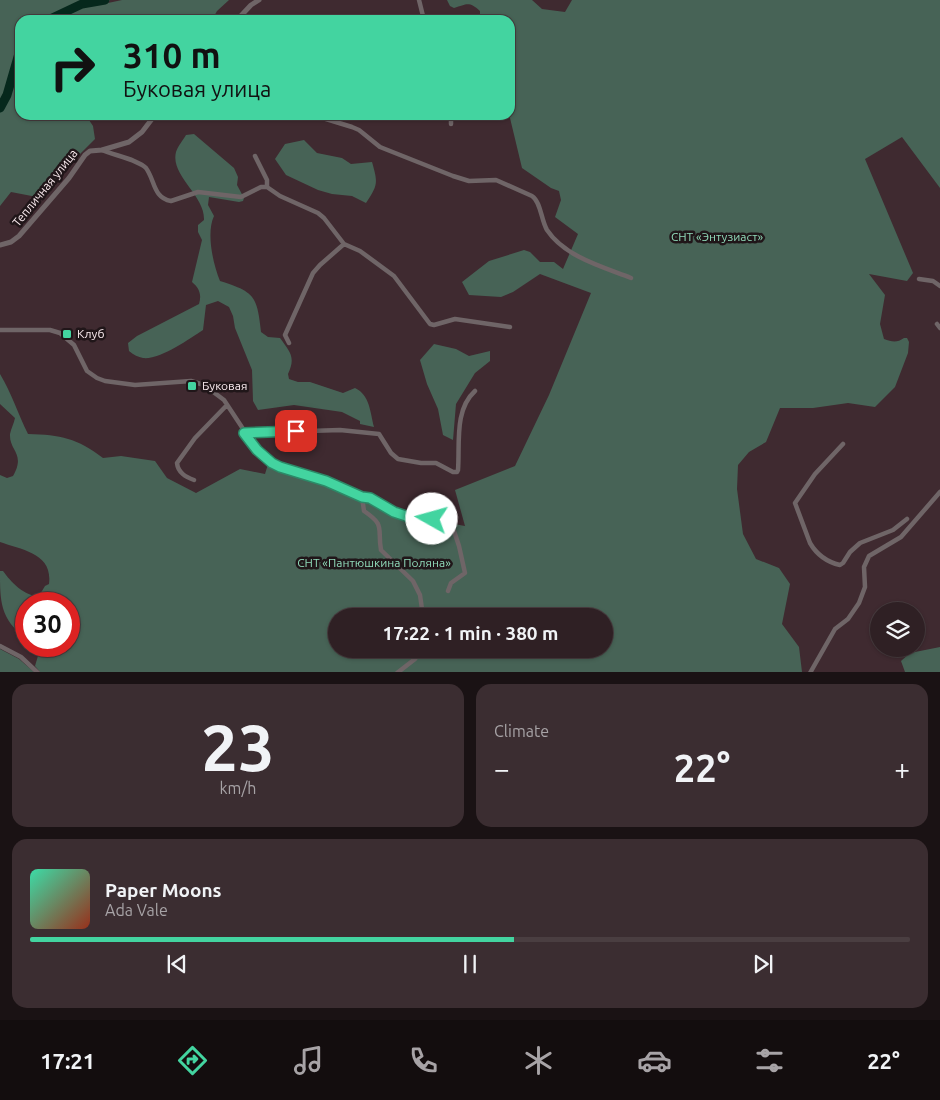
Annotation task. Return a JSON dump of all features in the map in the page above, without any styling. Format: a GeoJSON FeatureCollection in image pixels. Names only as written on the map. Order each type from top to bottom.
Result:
{"type":"FeatureCollection","features":[{"type":"Feature","properties":{"kind":"street"},"geometry":{"type":"LineString","coordinates":[[242,15],[259,0]]}},
{"type":"Feature","properties":{"kind":"street"},"geometry":{"type":"LineString","coordinates":[[419,0],[423,15]]}},
{"type":"Feature","properties":{"kind":"street","name":"Тепличная улица"},"geometry":{"type":"LineString","coordinates":[[0,245],[11,242],[19,236],[85,155],[90,151],[102,150],[129,142],[142,132],[150,120]]}},
{"type":"Feature","properties":{"kind":"street"},"geometry":{"type":"LineString","coordinates":[[328,120],[358,130],[380,147],[453,176],[469,181],[496,180],[532,196],[536,199],[540,211],[539,214],[548,231],[563,247],[591,262],[631,278]]}},
{"type":"Feature","properties":{"kind":"street"},"geometry":{"type":"LineString","coordinates":[[102,150],[142,165],[149,173],[157,191],[168,201],[198,192],[238,197],[261,186],[267,187],[280,196],[318,213],[344,244],[360,252],[394,276],[430,324],[455,319],[510,327]]}},
{"type":"Feature","properties":{"kind":"street"},"geometry":{"type":"LineString","coordinates":[[254,156],[267,180],[267,187]]}},
{"type":"Feature","properties":{"kind":"street"},"geometry":{"type":"LineString","coordinates":[[290,343],[285,335],[313,273],[344,244]]}},
{"type":"Feature","properties":{"kind":"street"},"geometry":{"type":"LineString","coordinates":[[919,278],[940,286]]}},
{"type":"Feature","properties":{"kind":"street"},"geometry":{"type":"LineString","coordinates":[[0,330],[56,331],[65,336],[74,345],[87,372],[97,378],[135,385],[196,382],[210,388],[227,405],[257,450],[272,463],[326,481],[362,497],[374,500],[394,512],[406,516],[451,522],[465,573],[451,583],[448,591]]}},
{"type":"Feature","properties":{"kind":"street"},"geometry":{"type":"LineString","coordinates":[[244,433],[340,430],[379,434],[391,453],[398,459],[420,463],[436,463],[453,472],[457,472],[462,409],[468,398],[475,391]]}},
{"type":"Feature","properties":{"kind":"street"},"geometry":{"type":"LineString","coordinates":[[194,480],[180,472],[178,463],[195,438],[227,405]]}},
{"type":"Feature","properties":{"kind":"street"},"geometry":{"type":"LineString","coordinates":[[843,444],[815,474],[795,503],[814,549],[820,556],[840,565],[860,543],[893,530],[907,519]]}},
{"type":"Feature","properties":{"kind":"street"},"geometry":{"type":"LineString","coordinates":[[810,672],[835,630],[848,619],[859,603],[865,586],[864,568],[869,556],[901,537],[940,492]]}},
{"type":"Feature","properties":{"kind":"street"},"geometry":{"type":"LineString","coordinates":[[362,497],[364,511],[380,525],[381,550],[412,581],[420,595],[422,608]]}},
{"type":"Feature","properties":{"kind":"street"},"geometry":{"type":"LineString","coordinates":[[0,646],[21,657],[38,672]]}},
{"type":"Feature","properties":{"kind":"street"},"geometry":{"type":"LineString","coordinates":[[397,672],[416,658]]}},
{"type":"Feature","properties":{"kind":"green space"},"geometry":{"type":"Polygon","coordinates":[[[0,0],[110,0],[108,3],[122,0],[229,0],[215,15],[15,15],[15,120],[89,120],[93,126],[95,139],[37,197],[11,192],[0,206],[0,0]]]}},
{"type":"Feature","properties":{"kind":"green space"},"geometry":{"type":"Polygon","coordinates":[[[447,0],[532,0],[542,9],[565,12],[572,0],[940,0],[940,188],[902,137],[865,159],[913,273],[907,281],[869,274],[885,295],[880,324],[884,339],[894,342],[907,338],[909,342],[908,353],[895,387],[875,407],[848,403],[813,408],[780,408],[766,442],[749,452],[738,465],[737,489],[743,534],[756,559],[779,568],[790,584],[782,624],[799,647],[802,672],[40,672],[35,666],[38,657],[80,657],[80,592],[41,592],[45,586],[49,584],[49,574],[46,565],[34,554],[0,542],[0,475],[7,478],[13,476],[17,468],[18,457],[10,440],[15,418],[0,404],[0,374],[28,434],[50,435],[68,439],[85,446],[103,458],[121,456],[155,461],[167,478],[196,493],[240,469],[265,474],[269,461],[373,499],[393,513],[465,526],[455,490],[515,466],[549,395],[591,293],[540,274],[513,292],[501,297],[469,295],[462,282],[489,261],[524,250],[530,252],[540,262],[554,262],[563,269],[578,234],[555,217],[561,200],[559,191],[551,188],[522,168],[510,120],[515,120],[515,15],[480,15],[480,11],[473,6],[465,5],[454,8],[450,6],[447,0]]]}},
{"type":"Feature","properties":{"kind":"green space"},"geometry":{"type":"Polygon","coordinates":[[[194,134],[234,168],[238,177],[237,185],[244,198],[243,201],[239,202],[209,197],[208,205],[214,216],[211,231],[211,248],[220,281],[247,292],[252,297],[258,310],[261,332],[268,337],[280,338],[291,355],[292,363],[288,374],[289,379],[298,382],[310,382],[343,393],[355,388],[367,399],[374,427],[360,424],[360,421],[342,412],[294,405],[258,410],[253,401],[252,370],[235,328],[233,316],[229,307],[218,301],[206,305],[203,330],[174,348],[150,358],[139,357],[129,351],[128,343],[137,336],[199,304],[199,292],[192,282],[202,240],[198,232],[198,225],[204,220],[203,211],[182,177],[176,161],[176,152],[186,135],[194,134]]]}},
{"type":"Feature","properties":{"kind":"green space"},"geometry":{"type":"Polygon","coordinates":[[[304,140],[317,153],[342,158],[351,164],[372,162],[376,184],[366,203],[352,196],[332,194],[318,190],[286,175],[275,159],[285,144],[304,140]]]}},
{"type":"Feature","properties":{"kind":"green space"},"geometry":{"type":"Polygon","coordinates":[[[434,344],[456,349],[469,356],[490,351],[490,361],[475,373],[456,404],[453,440],[443,435],[438,409],[427,384],[420,360],[434,344]]]}},
{"type":"Feature","properties":{"kind":"green space"},"geometry":{"type":"Polygon","coordinates":[[[0,571],[3,571],[25,592],[15,592],[15,629],[3,609],[0,592],[0,571]]]}},
{"type":"Feature","properties":{"kind":"green space"},"geometry":{"type":"Polygon","coordinates":[[[940,647],[940,672],[905,672],[901,661],[906,657],[925,657],[925,650],[940,647]]]}},
{"type":"Feature","properties":{"kind":"green space"},"geometry":{"type":"Polygon","coordinates":[[[0,649],[19,659],[34,672],[0,672],[0,649]]]}},
{"type":"Feature","properties":{"kind":"waterway"},"geometry":{"type":"LineString","coordinates":[[59,15],[82,4],[105,0]]}},
{"type":"Feature","properties":{"kind":"waterway"},"geometry":{"type":"LineString","coordinates":[[0,108],[7,95],[15,67]]}},
{"type":"Feature","properties":{"kind":"place","name":"Клуб"},"geometry":{"type":"Point","coordinates":[67,334]}},
{"type":"Feature","properties":{"kind":"place","name":"Буковая"},"geometry":{"type":"Point","coordinates":[192,386]}},
{"type":"Feature","properties":{"kind":"route"},"geometry":{"type":"LineString","coordinates":[[296,431],[244,433],[264,457],[280,467],[326,481],[362,497],[370,498],[394,512],[406,516],[432,519]]}},
{"type":"Feature","properties":{"kind":"park label","name":"СНТ «Энтузиаст»"},"geometry":{"type":"Point","coordinates":[717,237]}},
{"type":"Feature","properties":{"kind":"park label","name":"СНТ «Пантюшкина Поляна»"},"geometry":{"type":"Point","coordinates":[374,563]}}]}
